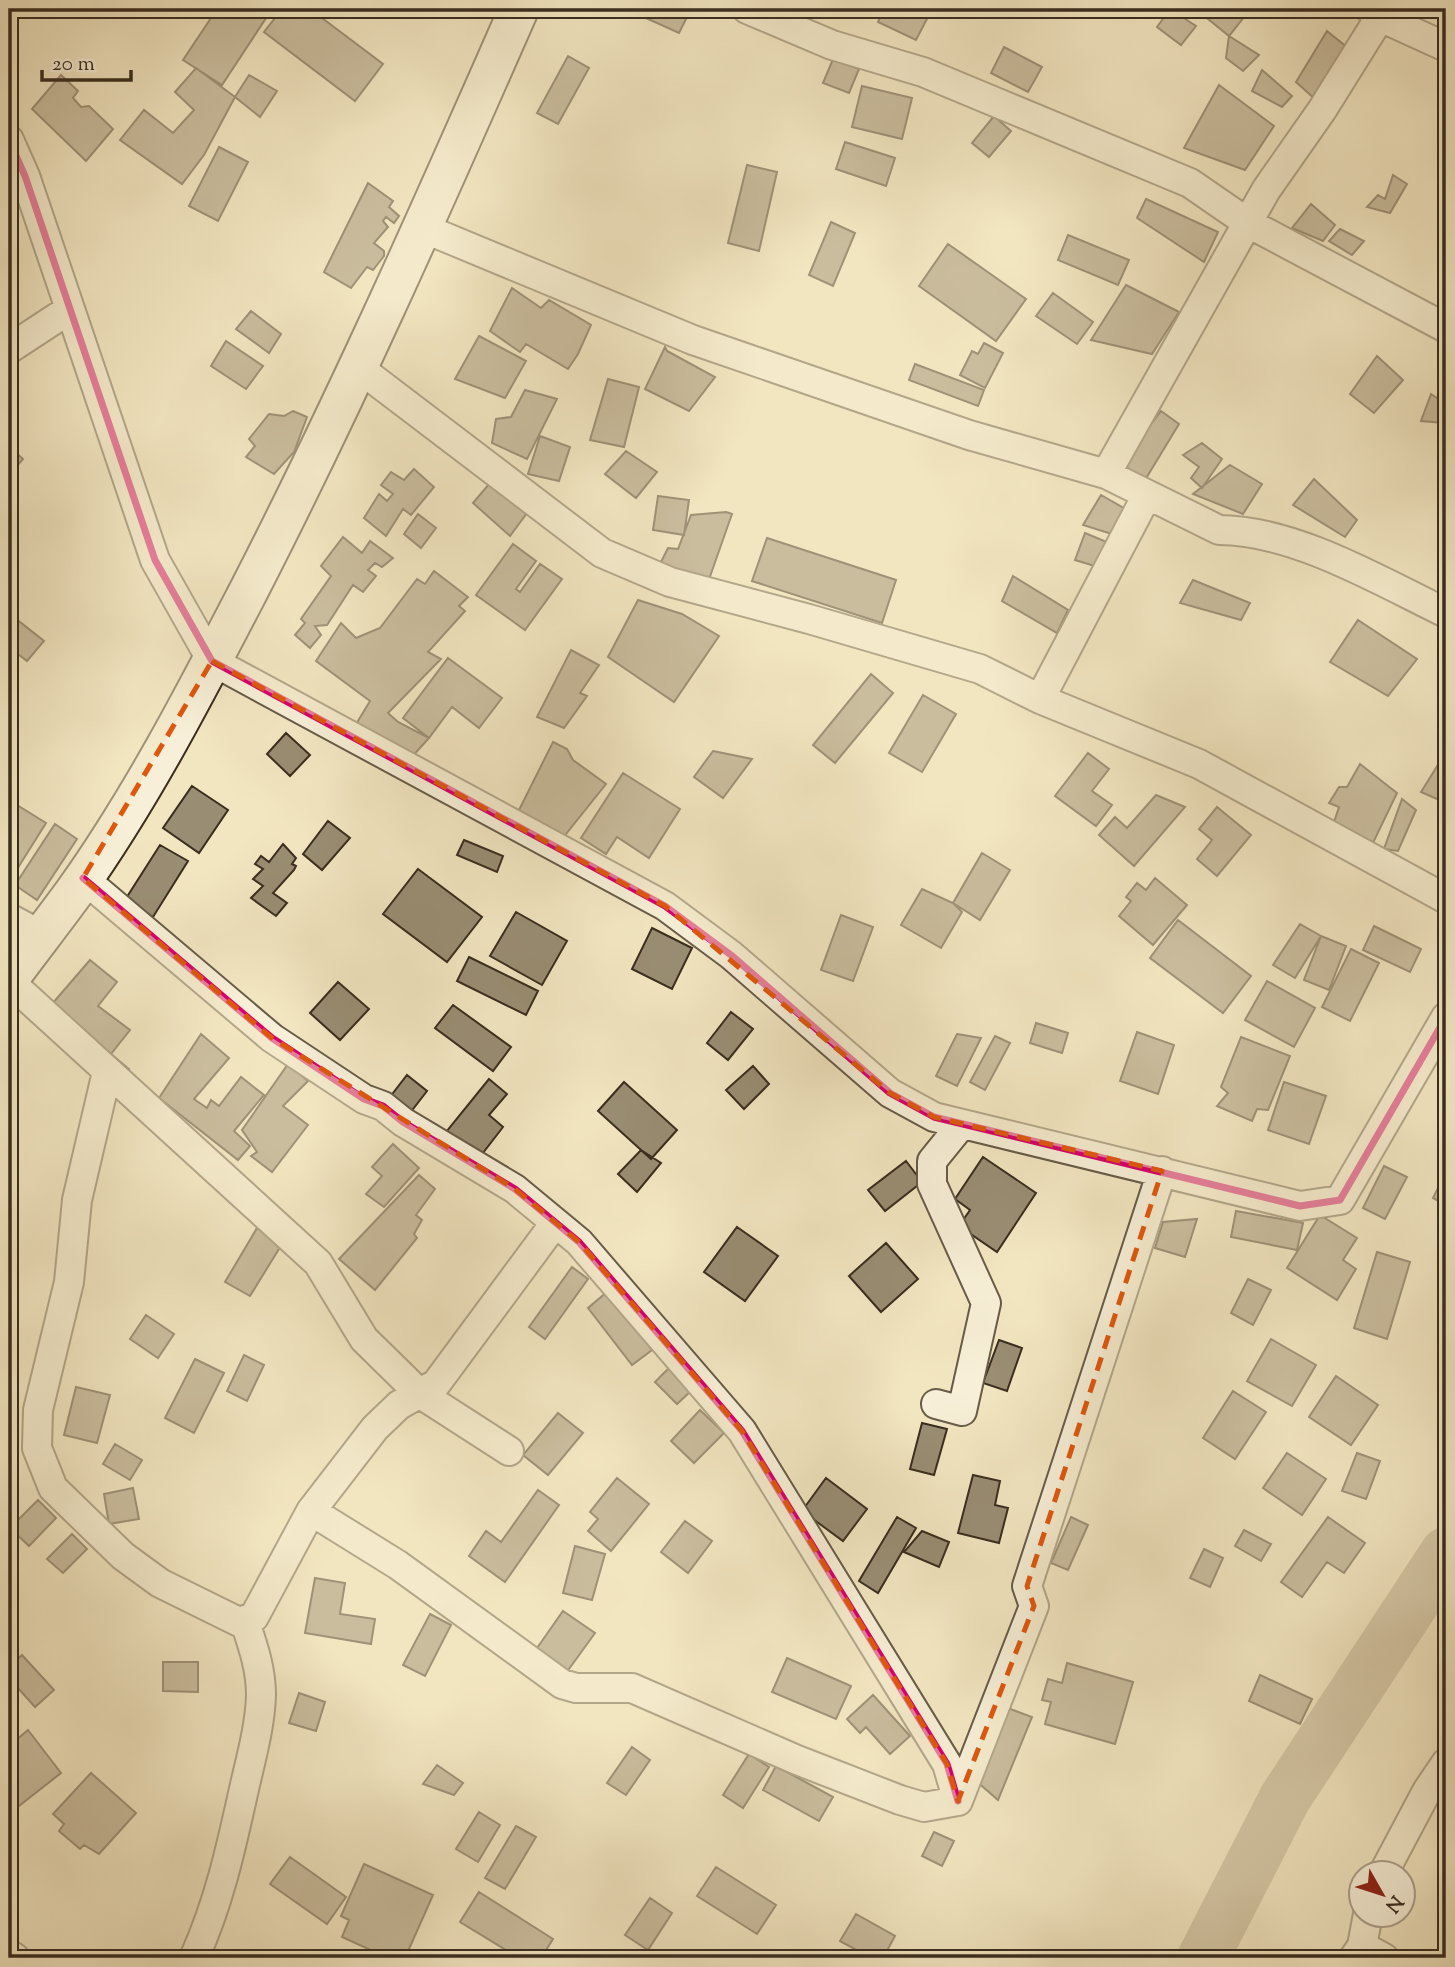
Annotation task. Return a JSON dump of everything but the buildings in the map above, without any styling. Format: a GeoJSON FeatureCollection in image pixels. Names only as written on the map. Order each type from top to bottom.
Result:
{"type":"FeatureCollection","features":[{"type":"Feature","properties":{"kind":"street"},"geometry":{"type":"LineString","coordinates":[[509,1451],[419,1393],[364,1339],[318,1264],[9,980],[25,927],[83,878],[141,786],[212,662],[311,469],[359,368],[519,9]]}},
{"type":"Feature","properties":{"kind":"street"},"geometry":{"type":"LineString","coordinates":[[747,9],[832,45],[923,72],[1191,183],[1248,223],[1446,328]]}},
{"type":"Feature","properties":{"kind":"street"},"geometry":{"type":"LineString","coordinates":[[1106,474],[1266,190],[1322,110],[1375,13],[1446,47]]}},
{"type":"Feature","properties":{"kind":"street"},"geometry":{"type":"LineString","coordinates":[[9,140],[25,176],[155,560],[212,662],[665,906],[731,956],[890,1093],[934,1117],[1300,1206],[1340,1200],[1446,1017]]}},
{"type":"Feature","properties":{"kind":"street"},"geometry":{"type":"LineString","coordinates":[[423,228],[693,340],[969,435],[1106,474],[1219,530],[1237,530],[1295,545],[1344,564],[1446,613]]}},
{"type":"Feature","properties":{"kind":"street"},"geometry":{"type":"LineString","coordinates":[[9,349],[70,309]]}},
{"type":"Feature","properties":{"kind":"street"},"geometry":{"type":"LineString","coordinates":[[359,368],[602,553],[670,582],[980,669],[1040,699],[1199,764],[1446,899]]}},
{"type":"Feature","properties":{"kind":"street"},"geometry":{"type":"LineString","coordinates":[[1040,699],[1147,495]]}},
{"type":"Feature","properties":{"kind":"street"},"geometry":{"type":"LineString","coordinates":[[83,878],[272,1038],[364,1099],[383,1106],[403,1122],[515,1189],[579,1242],[742,1431],[947,1763],[958,1801]]}},
{"type":"Feature","properties":{"kind":"street"},"geometry":{"type":"LineString","coordinates":[[107,1072],[77,1200],[69,1282],[38,1410],[37,1448],[53,1488],[123,1556],[160,1583],[239,1622],[254,1617],[312,1511],[375,1428],[399,1405],[436,1384],[555,1223]]}},
{"type":"Feature","properties":{"kind":"street"},"geometry":{"type":"LineString","coordinates":[[936,1404],[962,1411],[986,1303],[932,1184],[932,1161],[962,1124]]}},
{"type":"Feature","properties":{"kind":"street"},"geometry":{"type":"LineString","coordinates":[[958,1801],[1034,1606],[1027,1586],[1162,1171]]}},
{"type":"Feature","properties":{"kind":"street"},"geometry":{"type":"LineString","coordinates":[[312,1511],[398,1565],[562,1684],[576,1688],[632,1688],[797,1760],[900,1800],[924,1807],[958,1801]]}},
{"type":"Feature","properties":{"kind":"street"},"geometry":{"type":"LineString","coordinates":[[194,1958],[214,1914],[231,1853],[258,1728],[261,1694],[258,1662],[245,1622]]}},
{"type":"Feature","properties":{"kind":"street"},"geometry":{"type":"LineString","coordinates":[[1391,1858],[1427,1791],[1446,1763]]}},
{"type":"Feature","properties":{"kind":"street"},"geometry":{"type":"LineString","coordinates":[[1367,1954],[1368,1928]]}},
{"type":"Feature","properties":{"kind":"street"},"geometry":{"type":"LineString","coordinates":[[9,1954],[15,1958]]}},
{"type":"Feature","properties":{"kind":"highlighted area"},"geometry":{"type":"Polygon","coordinates":[[[212,661],[665,906],[890,1093],[934,1117],[1162,1171],[1027,1586],[1034,1606],[958,1801],[947,1764],[742,1431],[579,1242],[515,1189],[272,1038],[83,878],[212,661]]]}},
{"type":"Feature","properties":{"kind":"waterway"},"geometry":{"type":"LineString","coordinates":[[1203,1958],[1285,1798],[1446,1553]]}},
{"type":"Feature","properties":{"kind":"cycle path"},"geometry":{"type":"LineString","coordinates":[[9,140],[25,176],[155,560],[212,661],[665,906],[731,955],[890,1093],[934,1117],[1300,1206],[1340,1200],[1446,1017]]}},
{"type":"Feature","properties":{"kind":"cycle path"},"geometry":{"type":"LineString","coordinates":[[83,878],[272,1038],[364,1099],[383,1106],[403,1122],[515,1189],[579,1242],[742,1431],[947,1764],[958,1801]]}}]}
